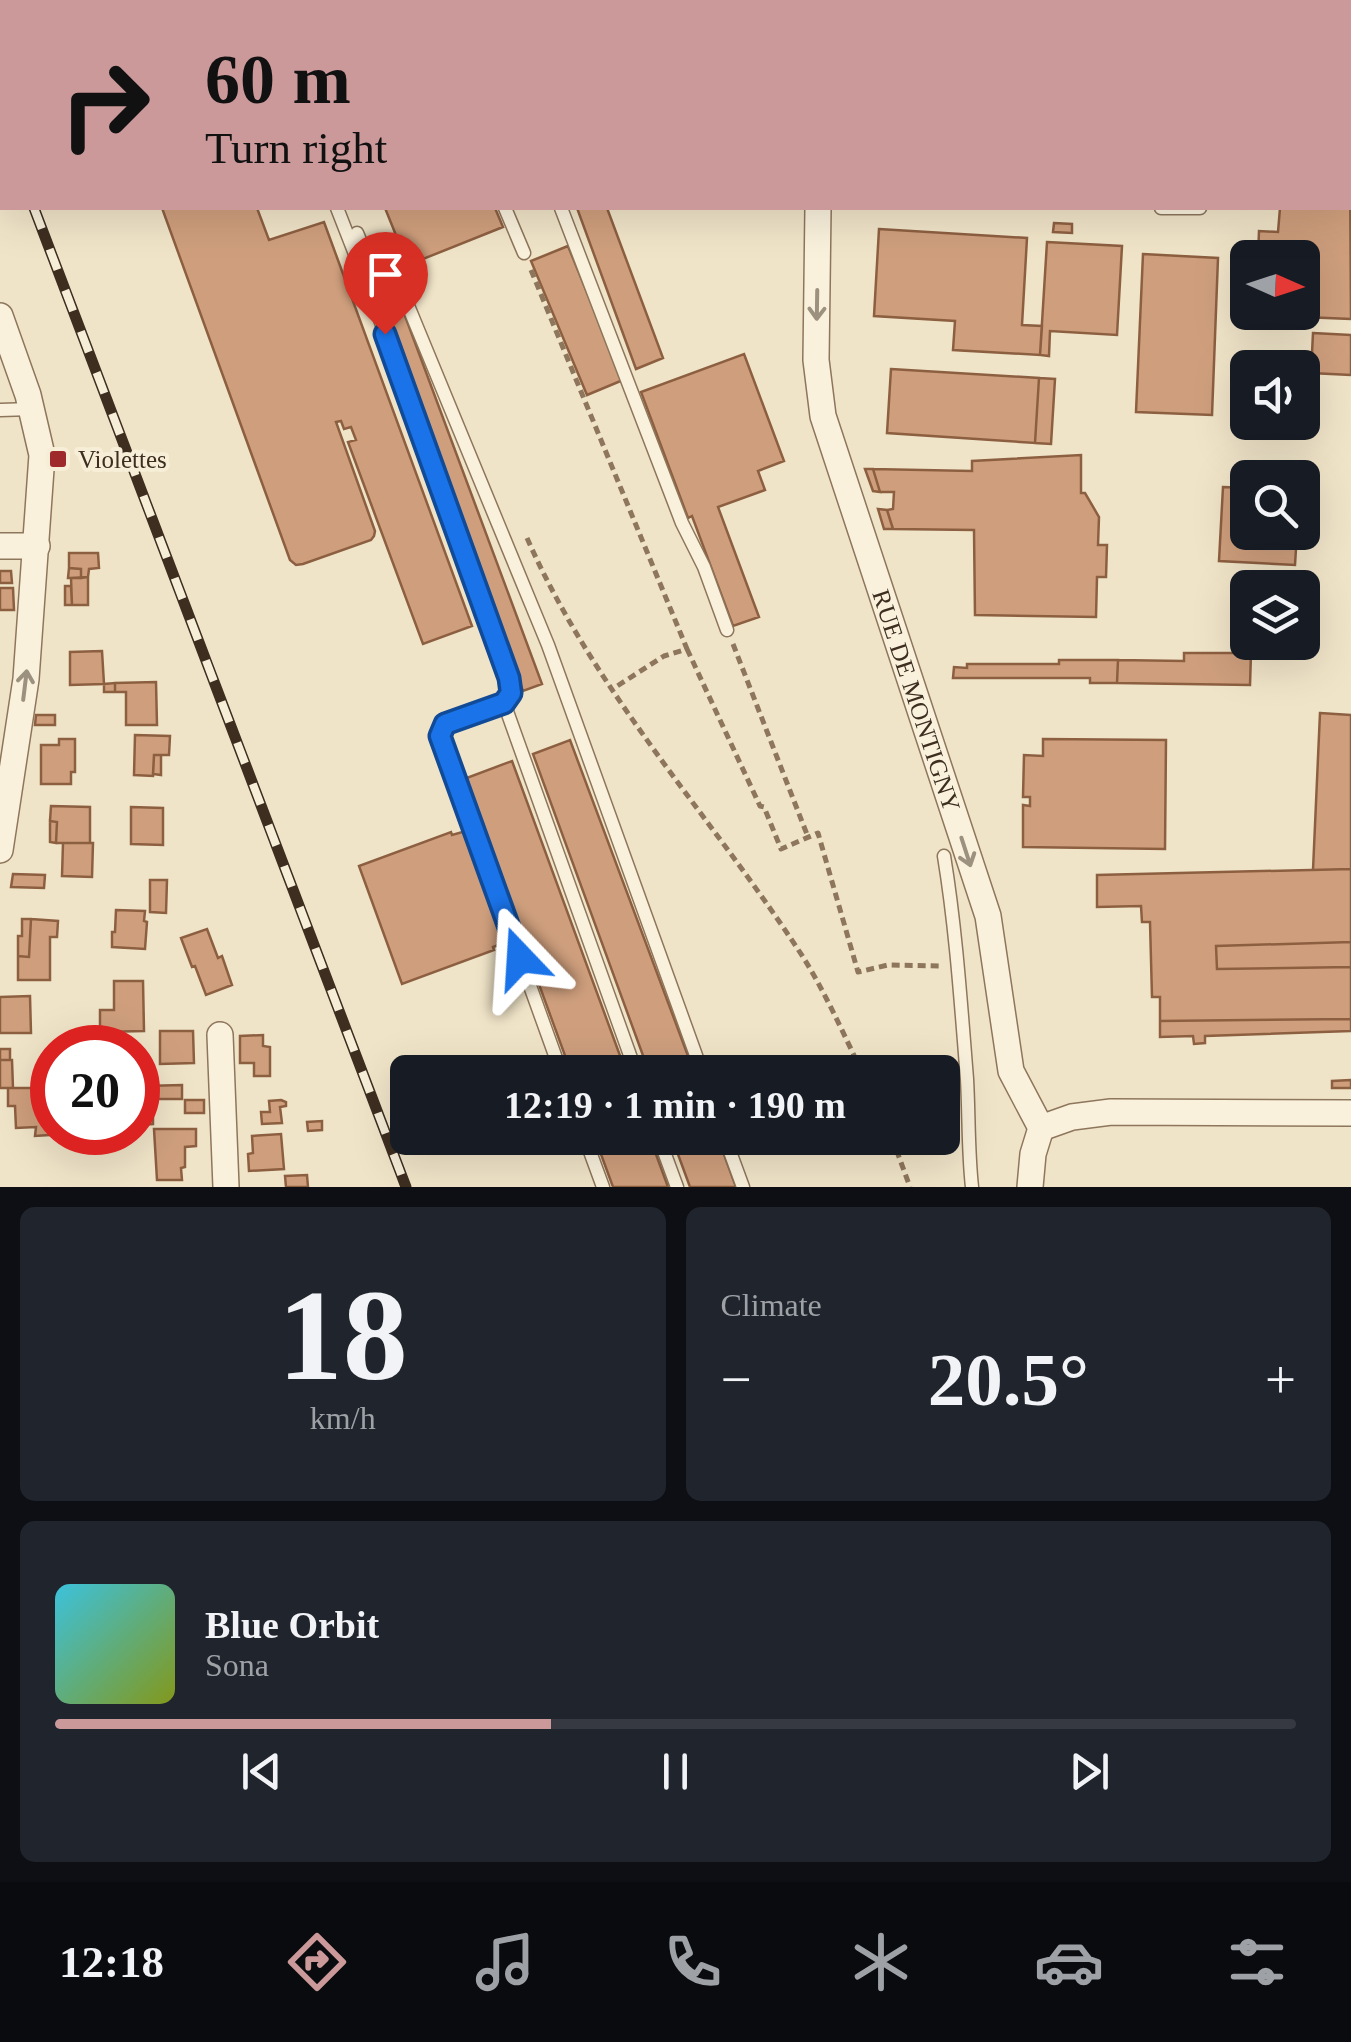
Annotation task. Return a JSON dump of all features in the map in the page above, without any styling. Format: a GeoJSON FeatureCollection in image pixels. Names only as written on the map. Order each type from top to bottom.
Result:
{"type":"FeatureCollection","features":[{"type":"Feature","properties":{"kind":"street","name":"RUE DE MONTIGNY"},"geometry":{"type":"LineString","coordinates":[[818,210],[816,360],[823,416],[988,916],[1012,1071],[1041,1128]]}},
{"type":"Feature","properties":{"kind":"street"},"geometry":{"type":"LineString","coordinates":[[0,316],[32,409],[42,455],[26,679],[0,850]]}},
{"type":"Feature","properties":{"kind":"street"},"geometry":{"type":"LineString","coordinates":[[0,546],[37,546]]}},
{"type":"Feature","properties":{"kind":"street"},"geometry":{"type":"LineString","coordinates":[[220,1035],[226,1187]]}},
{"type":"Feature","properties":{"kind":"street"},"geometry":{"type":"LineString","coordinates":[[1030,1187],[1033,1154],[1041,1128],[1072,1117],[1111,1112],[1351,1113]]}},
{"type":"Feature","properties":{"kind":"lane"},"geometry":{"type":"LineString","coordinates":[[338,210],[509,678],[511,693],[504,703],[445,724],[440,736],[556,1055]]}},
{"type":"Feature","properties":{"kind":"lane"},"geometry":{"type":"LineString","coordinates":[[347,210],[368,258],[407,304],[548,645],[696,1055]]}},
{"type":"Feature","properties":{"kind":"lane"},"geometry":{"type":"LineString","coordinates":[[505,210],[524,252]]}},
{"type":"Feature","properties":{"kind":"lane"},"geometry":{"type":"LineString","coordinates":[[563,210],[727,630]]}},
{"type":"Feature","properties":{"kind":"lane"},"geometry":{"type":"LineString","coordinates":[[0,410],[32,409]]}},
{"type":"Feature","properties":{"kind":"lane"},"geometry":{"type":"LineString","coordinates":[[504,703],[630,1055]]}},
{"type":"Feature","properties":{"kind":"lane"},"geometry":{"type":"LineString","coordinates":[[944,856],[967,1083],[972,1187]]}},
{"type":"Feature","properties":{"kind":"lane"},"geometry":{"type":"LineString","coordinates":[[591,1155],[603,1187]]}},
{"type":"Feature","properties":{"kind":"lane"},"geometry":{"type":"LineString","coordinates":[[665,1155],[676,1187]]}},
{"type":"Feature","properties":{"kind":"lane"},"geometry":{"type":"LineString","coordinates":[[732,1155],[743,1187]]}},
{"type":"Feature","properties":{"kind":"path"},"geometry":{"type":"LineString","coordinates":[[524,252],[687,649],[781,849],[818,833],[858,972],[888,965],[956,966]]}},
{"type":"Feature","properties":{"kind":"path"},"geometry":{"type":"LineString","coordinates":[[383,276],[414,270],[421,288]]}},
{"type":"Feature","properties":{"kind":"path"},"geometry":{"type":"LineString","coordinates":[[521,526],[541,571],[611,690],[804,960],[853,1055]]}},
{"type":"Feature","properties":{"kind":"path"},"geometry":{"type":"LineString","coordinates":[[727,630],[808,837]]}},
{"type":"Feature","properties":{"kind":"path"},"geometry":{"type":"LineString","coordinates":[[611,690],[664,656],[687,649]]}},
{"type":"Feature","properties":{"kind":"path"},"geometry":{"type":"LineString","coordinates":[[898,1155],[910,1187]]}},
{"type":"Feature","properties":{"kind":"building"},"geometry":{"type":"Polygon","coordinates":[[[163,210],[258,210],[269,240],[324,222],[472,626],[423,644],[348,442],[356,440],[351,427],[344,429],[341,421],[336,422],[374,536],[303,564],[296,565],[290,560],[163,210]]]}},
{"type":"Feature","properties":{"kind":"building"},"geometry":{"type":"Polygon","coordinates":[[[386,210],[496,210],[503,227],[408,265],[386,210]]]}},
{"type":"Feature","properties":{"kind":"building"},"geometry":{"type":"Polygon","coordinates":[[[578,210],[608,210],[663,358],[636,369],[578,210]]]}},
{"type":"Feature","properties":{"kind":"building"},"geometry":{"type":"Polygon","coordinates":[[[1280,210],[1350,210],[1351,319],[1320,318],[1320,240],[1259,240],[1259,231],[1278,232],[1280,210]]]}},
{"type":"Feature","properties":{"kind":"building"},"geometry":{"type":"Polygon","coordinates":[[[1054,223],[1072,224],[1072,233],[1053,232],[1054,223]]]}},
{"type":"Feature","properties":{"kind":"building"},"geometry":{"type":"Polygon","coordinates":[[[879,229],[1027,238],[1022,325],[1042,326],[1040,355],[953,350],[955,321],[874,316],[879,229]]]}},
{"type":"Feature","properties":{"kind":"building"},"geometry":{"type":"Polygon","coordinates":[[[1047,242],[1122,246],[1117,335],[1050,331],[1049,356],[1040,355],[1047,242]]]}},
{"type":"Feature","properties":{"kind":"building"},"geometry":{"type":"Polygon","coordinates":[[[568,246],[623,380],[587,395],[531,261],[568,246]]]}},
{"type":"Feature","properties":{"kind":"building"},"geometry":{"type":"Polygon","coordinates":[[[1143,254],[1218,258],[1212,415],[1136,412],[1143,254]]]}},
{"type":"Feature","properties":{"kind":"building"},"geometry":{"type":"Polygon","coordinates":[[[401,305],[542,684],[523,691],[382,312],[401,305]]]}},
{"type":"Feature","properties":{"kind":"building"},"geometry":{"type":"Polygon","coordinates":[[[1313,333],[1351,335],[1351,375],[1320,373],[1320,350],[1312,350],[1313,333]]]}},
{"type":"Feature","properties":{"kind":"building"},"geometry":{"type":"Polygon","coordinates":[[[744,354],[784,461],[758,471],[765,490],[718,507],[759,617],[733,626],[641,392],[744,354]]]}},
{"type":"Feature","properties":{"kind":"building"},"geometry":{"type":"Polygon","coordinates":[[[891,369],[1039,378],[1035,443],[887,433],[891,369]]]}},
{"type":"Feature","properties":{"kind":"building"},"geometry":{"type":"Polygon","coordinates":[[[1039,378],[1055,379],[1051,444],[1035,443],[1039,378]]]}},
{"type":"Feature","properties":{"kind":"building"},"geometry":{"type":"Polygon","coordinates":[[[1081,455],[1081,493],[1085,493],[1099,517],[1098,545],[1107,545],[1106,577],[1097,577],[1096,617],[975,615],[974,530],[893,529],[887,510],[893,509],[894,492],[880,492],[873,469],[972,471],[972,461],[1081,455]]]}},
{"type":"Feature","properties":{"kind":"building"},"geometry":{"type":"Polygon","coordinates":[[[865,469],[873,469],[880,492],[873,491],[865,469]]]}},
{"type":"Feature","properties":{"kind":"building"},"geometry":{"type":"Polygon","coordinates":[[[1223,487],[1230,487],[1230,550],[1296,550],[1295,565],[1219,561],[1223,487]]]}},
{"type":"Feature","properties":{"kind":"building"},"geometry":{"type":"Polygon","coordinates":[[[878,509],[887,510],[893,529],[884,529],[878,509]]]}},
{"type":"Feature","properties":{"kind":"building"},"geometry":{"type":"Polygon","coordinates":[[[69,553],[98,553],[99,568],[89,569],[88,577],[81,578],[81,569],[69,568],[69,553]]]}},
{"type":"Feature","properties":{"kind":"building"},"geometry":{"type":"Polygon","coordinates":[[[69,568],[81,569],[81,578],[68,578],[69,568]]]}},
{"type":"Feature","properties":{"kind":"building"},"geometry":{"type":"Polygon","coordinates":[[[0,571],[11,571],[12,583],[0,583],[0,571]]]}},
{"type":"Feature","properties":{"kind":"building"},"geometry":{"type":"Polygon","coordinates":[[[88,577],[88,605],[72,605],[71,578],[88,577]]]}},
{"type":"Feature","properties":{"kind":"building"},"geometry":{"type":"Polygon","coordinates":[[[65,586],[71,586],[72,605],[65,605],[65,586]]]}},
{"type":"Feature","properties":{"kind":"building"},"geometry":{"type":"Polygon","coordinates":[[[0,588],[13,588],[14,610],[0,610],[0,588]]]}},
{"type":"Feature","properties":{"kind":"building"},"geometry":{"type":"Polygon","coordinates":[[[102,651],[104,684],[70,685],[70,652],[102,651]]]}},
{"type":"Feature","properties":{"kind":"building"},"geometry":{"type":"Polygon","coordinates":[[[1184,653],[1230,653],[1230,660],[1251,660],[1250,685],[1117,683],[1118,660],[1184,661],[1184,653]]]}},
{"type":"Feature","properties":{"kind":"building"},"geometry":{"type":"Polygon","coordinates":[[[1059,660],[1118,660],[1117,683],[1090,683],[1090,678],[953,678],[954,667],[967,668],[967,664],[1059,664],[1059,660]]]}},
{"type":"Feature","properties":{"kind":"building"},"geometry":{"type":"Polygon","coordinates":[[[156,682],[157,725],[126,725],[126,692],[115,692],[115,683],[156,682]]]}},
{"type":"Feature","properties":{"kind":"building"},"geometry":{"type":"Polygon","coordinates":[[[115,683],[115,692],[104,692],[104,684],[115,683]]]}},
{"type":"Feature","properties":{"kind":"building"},"geometry":{"type":"Polygon","coordinates":[[[1320,713],[1351,715],[1351,869],[1313,870],[1320,713]]]}},
{"type":"Feature","properties":{"kind":"building"},"geometry":{"type":"Polygon","coordinates":[[[36,715],[55,715],[55,725],[35,725],[36,715]]]}},
{"type":"Feature","properties":{"kind":"building"},"geometry":{"type":"Polygon","coordinates":[[[135,735],[170,736],[169,755],[154,755],[153,776],[134,775],[135,735]]]}},
{"type":"Feature","properties":{"kind":"building"},"geometry":{"type":"Polygon","coordinates":[[[59,739],[75,739],[71,784],[41,784],[41,745],[59,745],[59,739]]]}},
{"type":"Feature","properties":{"kind":"building"},"geometry":{"type":"Polygon","coordinates":[[[1043,739],[1166,740],[1165,849],[1023,847],[1023,805],[1030,806],[1030,797],[1023,797],[1024,755],[1043,756],[1043,739]]]}},
{"type":"Feature","properties":{"kind":"building"},"geometry":{"type":"Polygon","coordinates":[[[570,740],[688,1055],[643,1055],[533,754],[570,740]]]}},
{"type":"Feature","properties":{"kind":"building"},"geometry":{"type":"Polygon","coordinates":[[[154,755],[161,755],[161,775],[153,774],[154,755]]]}},
{"type":"Feature","properties":{"kind":"building"},"geometry":{"type":"Polygon","coordinates":[[[512,761],[620,1055],[565,1055],[464,779],[512,761]]]}},
{"type":"Feature","properties":{"kind":"building"},"geometry":{"type":"Polygon","coordinates":[[[51,806],[90,807],[90,843],[56,843],[57,822],[50,821],[51,806]]]}},
{"type":"Feature","properties":{"kind":"building"},"geometry":{"type":"Polygon","coordinates":[[[131,807],[163,808],[163,845],[131,844],[131,807]]]}},
{"type":"Feature","properties":{"kind":"building"},"geometry":{"type":"Polygon","coordinates":[[[50,821],[57,822],[56,843],[50,842],[50,821]]]}},
{"type":"Feature","properties":{"kind":"building"},"geometry":{"type":"Polygon","coordinates":[[[466,831],[507,942],[402,984],[359,866],[451,832],[452,835],[466,831]]]}},
{"type":"Feature","properties":{"kind":"building"},"geometry":{"type":"Polygon","coordinates":[[[63,843],[93,843],[92,877],[62,876],[63,843]]]}},
{"type":"Feature","properties":{"kind":"building"},"geometry":{"type":"Polygon","coordinates":[[[1351,869],[1351,942],[1216,946],[1217,969],[1351,967],[1351,1019],[1160,1021],[1160,997],[1152,997],[1150,922],[1142,922],[1141,906],[1097,907],[1097,875],[1351,869]]]}},
{"type":"Feature","properties":{"kind":"building"},"geometry":{"type":"Polygon","coordinates":[[[13,874],[45,875],[44,888],[11,887],[13,874]]]}},
{"type":"Feature","properties":{"kind":"building"},"geometry":{"type":"Polygon","coordinates":[[[150,880],[167,880],[166,913],[150,912],[150,880]]]}},
{"type":"Feature","properties":{"kind":"building"},"geometry":{"type":"Polygon","coordinates":[[[116,910],[145,911],[145,949],[112,947],[116,910]]]}},
{"type":"Feature","properties":{"kind":"building"},"geometry":{"type":"Polygon","coordinates":[[[22,919],[31,919],[29,957],[18,956],[22,919]]]}},
{"type":"Feature","properties":{"kind":"building"},"geometry":{"type":"Polygon","coordinates":[[[31,919],[58,921],[57,937],[50,937],[50,980],[18,980],[18,956],[29,957],[31,919]]]}},
{"type":"Feature","properties":{"kind":"building"},"geometry":{"type":"Polygon","coordinates":[[[207,929],[232,985],[206,995],[181,938],[207,929]]]}},
{"type":"Feature","properties":{"kind":"building"},"geometry":{"type":"Polygon","coordinates":[[[1351,942],[1351,967],[1217,969],[1216,946],[1351,942]]]}},
{"type":"Feature","properties":{"kind":"building"},"geometry":{"type":"Polygon","coordinates":[[[114,981],[143,981],[144,1025],[100,1025],[100,1010],[114,1010],[114,981]]]}},
{"type":"Feature","properties":{"kind":"building"},"geometry":{"type":"Polygon","coordinates":[[[30,996],[30,1033],[0,1033],[0,997],[30,996]]]}},
{"type":"Feature","properties":{"kind":"building"},"geometry":{"type":"Polygon","coordinates":[[[1351,1019],[1351,1031],[1205,1036],[1205,1043],[1194,1044],[1193,1036],[1160,1037],[1160,1021],[1351,1019]]]}},
{"type":"Feature","properties":{"kind":"building"},"geometry":{"type":"Polygon","coordinates":[[[160,1031],[193,1031],[194,1063],[160,1064],[160,1031]]]}},
{"type":"Feature","properties":{"kind":"building"},"geometry":{"type":"Polygon","coordinates":[[[263,1035],[263,1046],[270,1047],[270,1076],[254,1076],[254,1063],[240,1063],[240,1036],[263,1035]]]}},
{"type":"Feature","properties":{"kind":"building"},"geometry":{"type":"Polygon","coordinates":[[[0,1049],[10,1049],[10,1060],[0,1060],[0,1049]]]}},
{"type":"Feature","properties":{"kind":"building"},"geometry":{"type":"Polygon","coordinates":[[[0,1060],[12,1060],[13,1088],[0,1088],[0,1060]]]}},
{"type":"Feature","properties":{"kind":"building"},"geometry":{"type":"Polygon","coordinates":[[[1351,1080],[1351,1088],[1332,1088],[1332,1081],[1351,1080]]]}},
{"type":"Feature","properties":{"kind":"building"},"geometry":{"type":"Polygon","coordinates":[[[182,1085],[182,1099],[160,1099],[160,1086],[182,1085]]]}},
{"type":"Feature","properties":{"kind":"building"},"geometry":{"type":"Polygon","coordinates":[[[8,1088],[30,1088],[30,1127],[16,1128],[15,1106],[8,1106],[8,1088]]]}},
{"type":"Feature","properties":{"kind":"building"},"geometry":{"type":"Polygon","coordinates":[[[185,1100],[204,1100],[204,1113],[185,1113],[185,1100]]]}},
{"type":"Feature","properties":{"kind":"building"},"geometry":{"type":"Polygon","coordinates":[[[269,1101],[286,1102],[286,1106],[280,1107],[282,1123],[262,1124],[261,1112],[270,1112],[269,1101]]]}},
{"type":"Feature","properties":{"kind":"building"},"geometry":{"type":"Polygon","coordinates":[[[322,1121],[322,1130],[308,1131],[307,1122],[322,1121]]]}},
{"type":"Feature","properties":{"kind":"building"},"geometry":{"type":"Polygon","coordinates":[[[160,1129],[196,1129],[196,1146],[185,1147],[182,1180],[157,1180],[160,1129]]]}},
{"type":"Feature","properties":{"kind":"building"},"geometry":{"type":"Polygon","coordinates":[[[281,1134],[284,1169],[249,1171],[252,1136],[281,1134]]]}},
{"type":"Feature","properties":{"kind":"building"},"geometry":{"type":"Polygon","coordinates":[[[601,1155],[656,1155],[668,1187],[613,1187],[601,1155]]]}},
{"type":"Feature","properties":{"kind":"building"},"geometry":{"type":"Polygon","coordinates":[[[678,1155],[724,1155],[736,1187],[690,1187],[678,1155]]]}},
{"type":"Feature","properties":{"kind":"building"},"geometry":{"type":"Polygon","coordinates":[[[307,1175],[308,1187],[286,1187],[285,1176],[307,1175]]]}},
{"type":"Feature","properties":{"kind":"railway"},"geometry":{"type":"LineString","coordinates":[[35,210],[406,1187]]}},
{"type":"Feature","properties":{"kind":"place","name":"Violettes"},"geometry":{"type":"Point","coordinates":[58,459]}},
{"type":"Feature","properties":{"kind":"route"},"geometry":{"type":"LineString","coordinates":[[385,334],[509,678],[511,693],[504,703],[445,724],[440,736],[520,958]]}}]}
